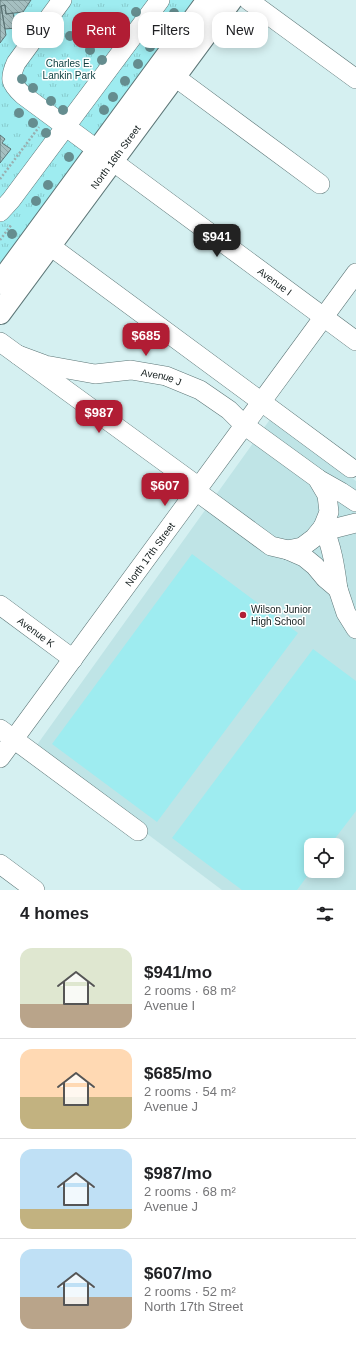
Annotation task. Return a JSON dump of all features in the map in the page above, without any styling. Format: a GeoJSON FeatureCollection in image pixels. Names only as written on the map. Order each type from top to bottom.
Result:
{"type":"FeatureCollection","features":[{"type":"Feature","properties":{"kind":"main road","name":"North 16th Street"},"geometry":{"type":"LineString","coordinates":[[167,71],[208,0]]}},
{"type":"Feature","properties":{"kind":"main road","name":"North 16th Street"},"geometry":{"type":"LineString","coordinates":[[0,313],[43,240],[167,71],[231,0]]}},
{"type":"Feature","properties":{"kind":"main road","name":"North 16th Street"},"geometry":{"type":"LineString","coordinates":[[0,283],[43,240]]}},
{"type":"Feature","properties":{"kind":"street","name":"Avenue I"},"geometry":{"type":"LineString","coordinates":[[62,0],[16,63],[11,74],[15,88],[356,341]]}},
{"type":"Feature","properties":{"kind":"street"},"geometry":{"type":"LineString","coordinates":[[0,212],[11,200],[160,0]]}},
{"type":"Feature","properties":{"kind":"street"},"geometry":{"type":"LineString","coordinates":[[248,0],[356,79]]}},
{"type":"Feature","properties":{"kind":"street"},"geometry":{"type":"LineString","coordinates":[[167,71],[320,184]]}},
{"type":"Feature","properties":{"kind":"street"},"geometry":{"type":"LineString","coordinates":[[43,240],[351,468]]}},
{"type":"Feature","properties":{"kind":"street","name":"North 17th Street"},"geometry":{"type":"LineString","coordinates":[[0,758],[7,734],[73,659],[356,273]]}},
{"type":"Feature","properties":{"kind":"street","name":"Avenue J"},"geometry":{"type":"LineString","coordinates":[[0,342],[271,546],[288,550],[304,557],[338,589]]}},
{"type":"Feature","properties":{"kind":"street","name":"Avenue J"},"geometry":{"type":"LineString","coordinates":[[18,356],[45,365],[95,374],[131,370],[166,376],[200,390],[229,410],[244,425],[317,478],[356,502]]}},
{"type":"Feature","properties":{"kind":"street"},"geometry":{"type":"LineString","coordinates":[[288,550],[302,547],[314,538],[323,526],[329,512],[327,495],[317,478]]}},
{"type":"Feature","properties":{"kind":"street"},"geometry":{"type":"LineString","coordinates":[[323,526],[336,528],[356,523]]}},
{"type":"Feature","properties":{"kind":"street"},"geometry":{"type":"LineString","coordinates":[[323,526],[329,540],[338,589],[346,613],[356,629]]}},
{"type":"Feature","properties":{"kind":"street","name":"Avenue K"},"geometry":{"type":"LineString","coordinates":[[0,606],[73,659]]}},
{"type":"Feature","properties":{"kind":"street"},"geometry":{"type":"LineString","coordinates":[[7,734],[138,832]]}},
{"type":"Feature","properties":{"kind":"street"},"geometry":{"type":"LineString","coordinates":[[0,864],[35,890]]}},
{"type":"Feature","properties":{"kind":"path"},"geometry":{"type":"LineString","coordinates":[[0,179],[42,123]]}},
{"type":"Feature","properties":{"kind":"shaded area","name":"Wilson Junior High School"},"geometry":{"type":"Polygon","coordinates":[[[271,418],[356,481],[356,890],[222,890],[34,749],[271,418]]]}},
{"type":"Feature","properties":{"kind":"green space","name":"Charles E. Lankin Park"},"geometry":{"type":"Polygon","coordinates":[[[0,0],[204,0],[195,12],[138,12],[138,48],[169,48],[0,282],[0,0]]]}},
{"type":"Feature","properties":{"kind":"green space"},"geometry":{"type":"Polygon","coordinates":[[[192,554],[298,633],[157,822],[52,744],[192,554]]]}},
{"type":"Feature","properties":{"kind":"green space"},"geometry":{"type":"Polygon","coordinates":[[[313,649],[356,681],[356,811],[335,838],[304,838],[304,878],[306,878],[297,890],[242,890],[172,838],[313,649]]]}},
{"type":"Feature","properties":{"kind":"building"},"geometry":{"type":"Polygon","coordinates":[[[0,0],[31,0],[23,12],[12,12],[12,13],[6,14],[5,5],[1,6],[6,35],[0,43],[0,0]]]}},
{"type":"Feature","properties":{"kind":"building"},"geometry":{"type":"Polygon","coordinates":[[[5,5],[6,14],[12,13],[12,28],[5,29],[1,6],[5,5]]]}},
{"type":"Feature","properties":{"kind":"building"},"geometry":{"type":"Polygon","coordinates":[[[0,135],[5,139],[2,143],[11,149],[0,163],[0,135]]]}},
{"type":"Feature","properties":{"kind":"place","name":"Wilson Junior High School"},"geometry":{"type":"Point","coordinates":[243,615]}}]}
